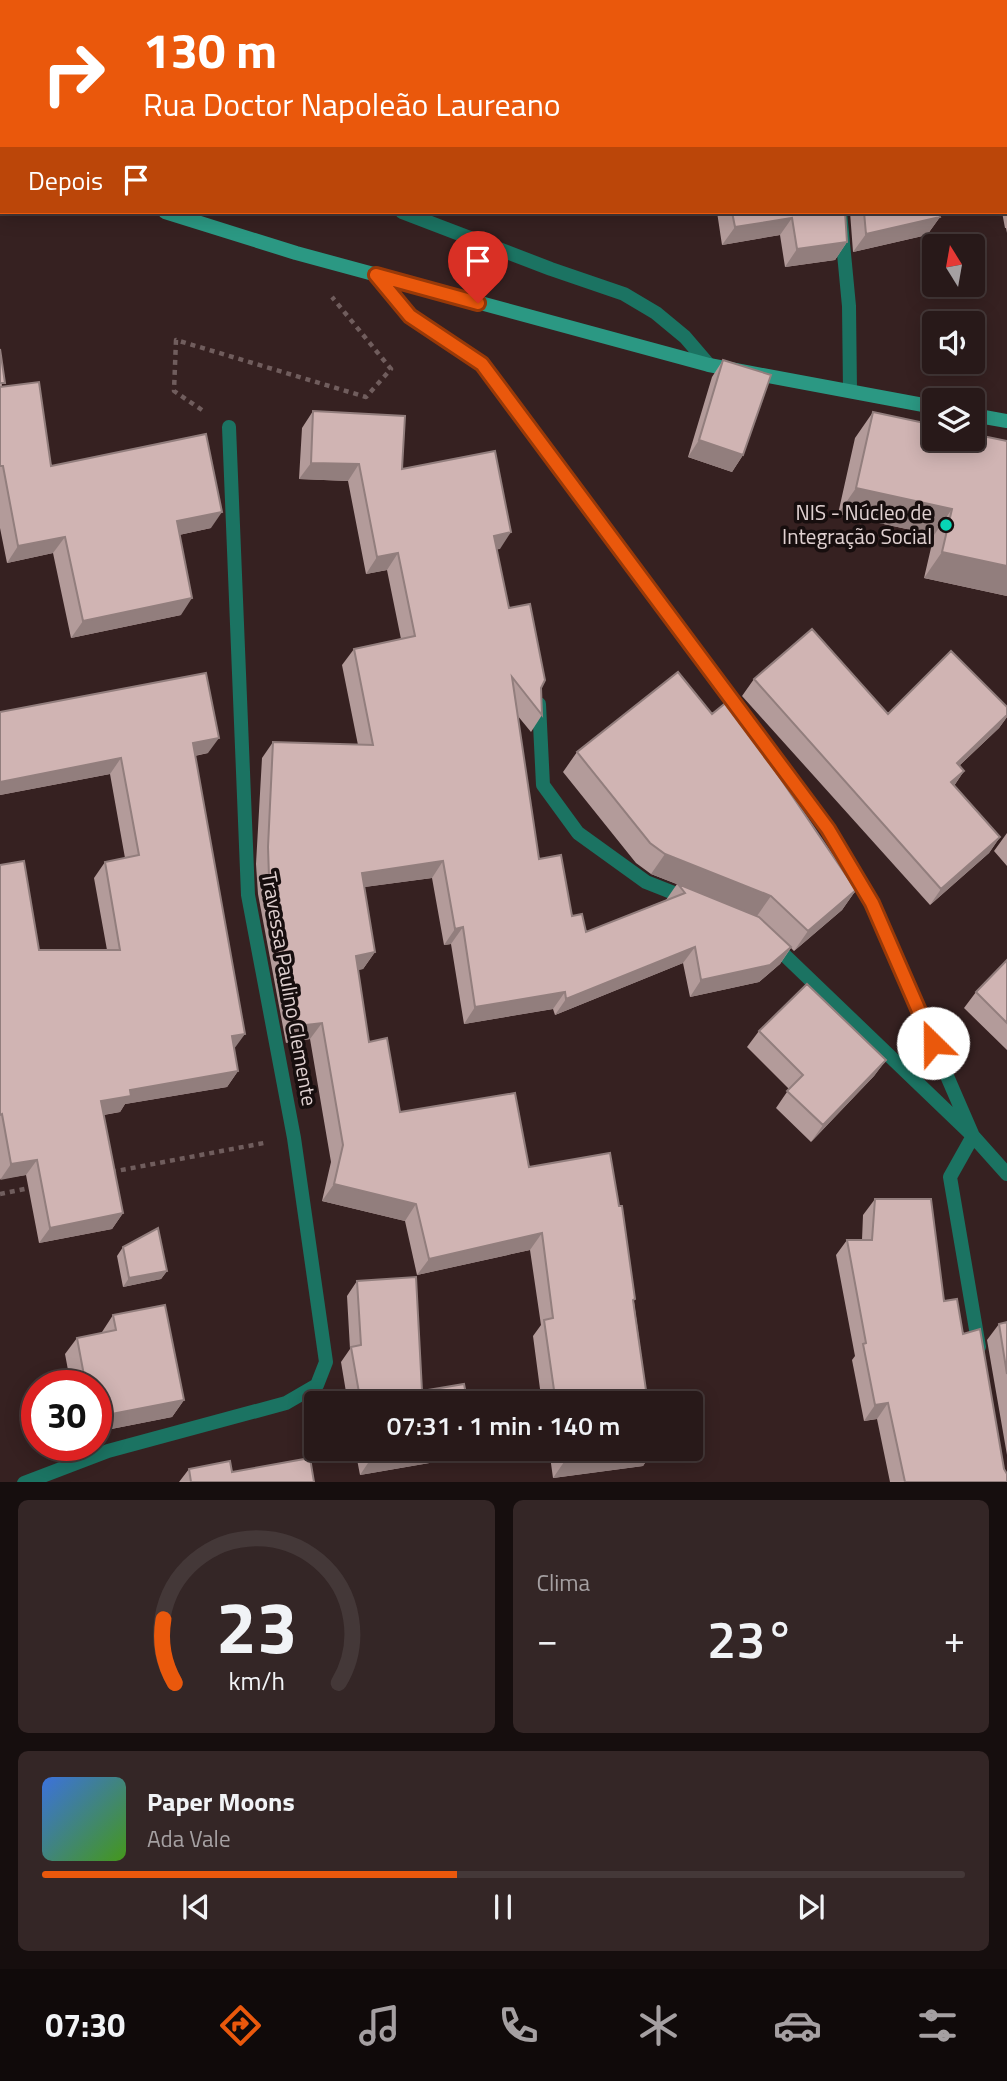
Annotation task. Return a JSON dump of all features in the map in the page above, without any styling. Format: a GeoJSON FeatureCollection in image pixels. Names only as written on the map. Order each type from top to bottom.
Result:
{"type":"FeatureCollection","features":[{"type":"Feature","properties":{"kind":"main road"},"geometry":{"type":"LineString","coordinates":[[171,214],[296,253],[709,365],[922,405]]}},
{"type":"Feature","properties":{"kind":"main road"},"geometry":{"type":"LineString","coordinates":[[985,417],[1007,421]]}},
{"type":"Feature","properties":{"kind":"street"},"geometry":{"type":"LineString","coordinates":[[407,214],[624,294],[656,313],[685,337],[709,365]]}},
{"type":"Feature","properties":{"kind":"street"},"geometry":{"type":"LineString","coordinates":[[840,214],[849,306],[850,391]]}},
{"type":"Feature","properties":{"kind":"street"},"geometry":{"type":"LineString","coordinates":[[376,275],[410,316],[482,364],[828,829],[872,903],[973,1136]]}},
{"type":"Feature","properties":{"kind":"street","name":"Travessa Paulino Clemente"},"geometry":{"type":"LineString","coordinates":[[24,1482],[108,1451],[286,1403],[317,1385],[326,1362],[294,1138],[248,895],[229,427]]}},
{"type":"Feature","properties":{"kind":"street"},"geometry":{"type":"LineString","coordinates":[[539,704],[543,785],[578,833],[646,882],[705,906]]}},
{"type":"Feature","properties":{"kind":"street"},"geometry":{"type":"LineString","coordinates":[[763,934],[973,1136],[1007,1174]]}},
{"type":"Feature","properties":{"kind":"street"},"geometry":{"type":"LineString","coordinates":[[973,1136],[950,1177],[982,1363]]}},
{"type":"Feature","properties":{"kind":"path"},"geometry":{"type":"LineString","coordinates":[[229,427],[174,391],[176,340],[366,397],[391,369],[330,295]]}},
{"type":"Feature","properties":{"kind":"path"},"geometry":{"type":"LineString","coordinates":[[107,1173],[294,1138]]}},
{"type":"Feature","properties":{"kind":"path"},"geometry":{"type":"LineString","coordinates":[[0,1194],[40,1186]]}},
{"type":"Feature","properties":{"kind":"building"},"geometry":{"type":"Polygon","coordinates":[[[732,214],[845,214],[847,242],[797,249],[792,218],[735,227],[732,214]]]}},
{"type":"Feature","properties":{"kind":"building"},"geometry":{"type":"Polygon","coordinates":[[[864,214],[939,214],[940,217],[866,234],[864,214]]]}},
{"type":"Feature","properties":{"kind":"building"},"geometry":{"type":"Polygon","coordinates":[[[0,349],[5,383],[0,383],[0,349]]]}},
{"type":"Feature","properties":{"kind":"building"},"geometry":{"type":"Polygon","coordinates":[[[723,360],[771,375],[743,455],[699,440],[723,360]]]}},
{"type":"Feature","properties":{"kind":"building"},"geometry":{"type":"Polygon","coordinates":[[[39,382],[51,466],[206,434],[222,512],[177,521],[192,598],[83,621],[65,537],[18,546],[3,466],[0,466],[0,387],[39,382]]]}},
{"type":"Feature","properties":{"kind":"building"},"geometry":{"type":"Polygon","coordinates":[[[313,411],[405,416],[402,469],[495,451],[511,532],[494,536],[509,608],[530,604],[545,680],[541,688],[542,715],[512,677],[539,859],[561,855],[572,916],[582,914],[586,932],[685,893],[678,884],[759,917],[791,947],[770,965],[701,980],[695,947],[566,999],[565,992],[475,1007],[463,927],[455,929],[443,861],[362,873],[375,952],[356,956],[369,1042],[387,1038],[400,1112],[515,1093],[529,1167],[610,1153],[619,1206],[622,1206],[646,1391],[554,1391],[544,1320],[553,1318],[542,1233],[429,1259],[416,1204],[334,1184],[343,1145],[322,1023],[297,1026],[269,877],[273,742],[373,745],[354,649],[415,636],[398,553],[377,557],[359,464],[311,463],[313,411]]]}},
{"type":"Feature","properties":{"kind":"building","name":"NIS - Núcleo de Integração Social"},"geometry":{"type":"Polygon","coordinates":[[[873,412],[922,422],[922,451],[985,451],[985,436],[1007,441],[1007,566],[942,552],[952,509],[856,488],[873,412]]]}},
{"type":"Feature","properties":{"kind":"building"},"geometry":{"type":"Polygon","coordinates":[[[812,629],[888,714],[951,651],[1007,707],[1007,715],[957,763],[964,771],[951,782],[1000,837],[941,889],[754,679],[812,629]]]}},
{"type":"Feature","properties":{"kind":"building"},"geometry":{"type":"Polygon","coordinates":[[[678,672],[712,714],[728,701],[856,890],[808,931],[771,896],[665,854],[650,843],[577,752],[678,672]]]}},
{"type":"Feature","properties":{"kind":"building"},"geometry":{"type":"Polygon","coordinates":[[[206,673],[219,738],[193,743],[245,1034],[232,1036],[238,1071],[130,1090],[131,1096],[101,1101],[123,1213],[50,1228],[37,1160],[11,1164],[2,1114],[0,1115],[0,865],[24,861],[39,950],[120,950],[105,862],[139,855],[121,758],[0,782],[0,712],[206,673]]]}},
{"type":"Feature","properties":{"kind":"building"},"geometry":{"type":"Polygon","coordinates":[[[1007,960],[1007,1023],[976,992],[1007,960]]]}},
{"type":"Feature","properties":{"kind":"building"},"geometry":{"type":"Polygon","coordinates":[[[807,984],[886,1060],[823,1125],[787,1091],[803,1075],[759,1031],[807,984]]]}},
{"type":"Feature","properties":{"kind":"building"},"geometry":{"type":"Polygon","coordinates":[[[875,1199],[931,1199],[944,1301],[957,1299],[963,1334],[980,1329],[1007,1482],[905,1482],[888,1403],[875,1405],[847,1240],[872,1240],[875,1199]]]}},
{"type":"Feature","properties":{"kind":"building"},"geometry":{"type":"Polygon","coordinates":[[[158,1228],[167,1271],[129,1278],[123,1247],[158,1228]]]}},
{"type":"Feature","properties":{"kind":"building"},"geometry":{"type":"Polygon","coordinates":[[[416,1277],[422,1391],[359,1391],[351,1347],[361,1345],[357,1281],[416,1277]]]}},
{"type":"Feature","properties":{"kind":"building"},"geometry":{"type":"Polygon","coordinates":[[[165,1305],[184,1400],[112,1414],[112,1370],[83,1370],[77,1338],[116,1330],[113,1315],[165,1305]]]}},
{"type":"Feature","properties":{"kind":"building"},"geometry":{"type":"Polygon","coordinates":[[[1007,1322],[1007,1374],[999,1324],[1007,1322]]]}},
{"type":"Feature","properties":{"kind":"building"},"geometry":{"type":"Polygon","coordinates":[[[464,1384],[465,1391],[422,1391],[464,1384]]]}},
{"type":"Feature","properties":{"kind":"building"},"geometry":{"type":"Polygon","coordinates":[[[304,1459],[310,1461],[314,1482],[191,1482],[189,1469],[230,1461],[232,1472],[304,1459]]]}},
{"type":"Feature","properties":{"kind":"place","name":"NIS - Núcleo de Integração Social"},"geometry":{"type":"Point","coordinates":[946,525]}},
{"type":"Feature","properties":{"kind":"route"},"geometry":{"type":"LineString","coordinates":[[478,303],[376,275],[410,316],[482,364],[828,829],[872,903],[933,1043]]}}]}
